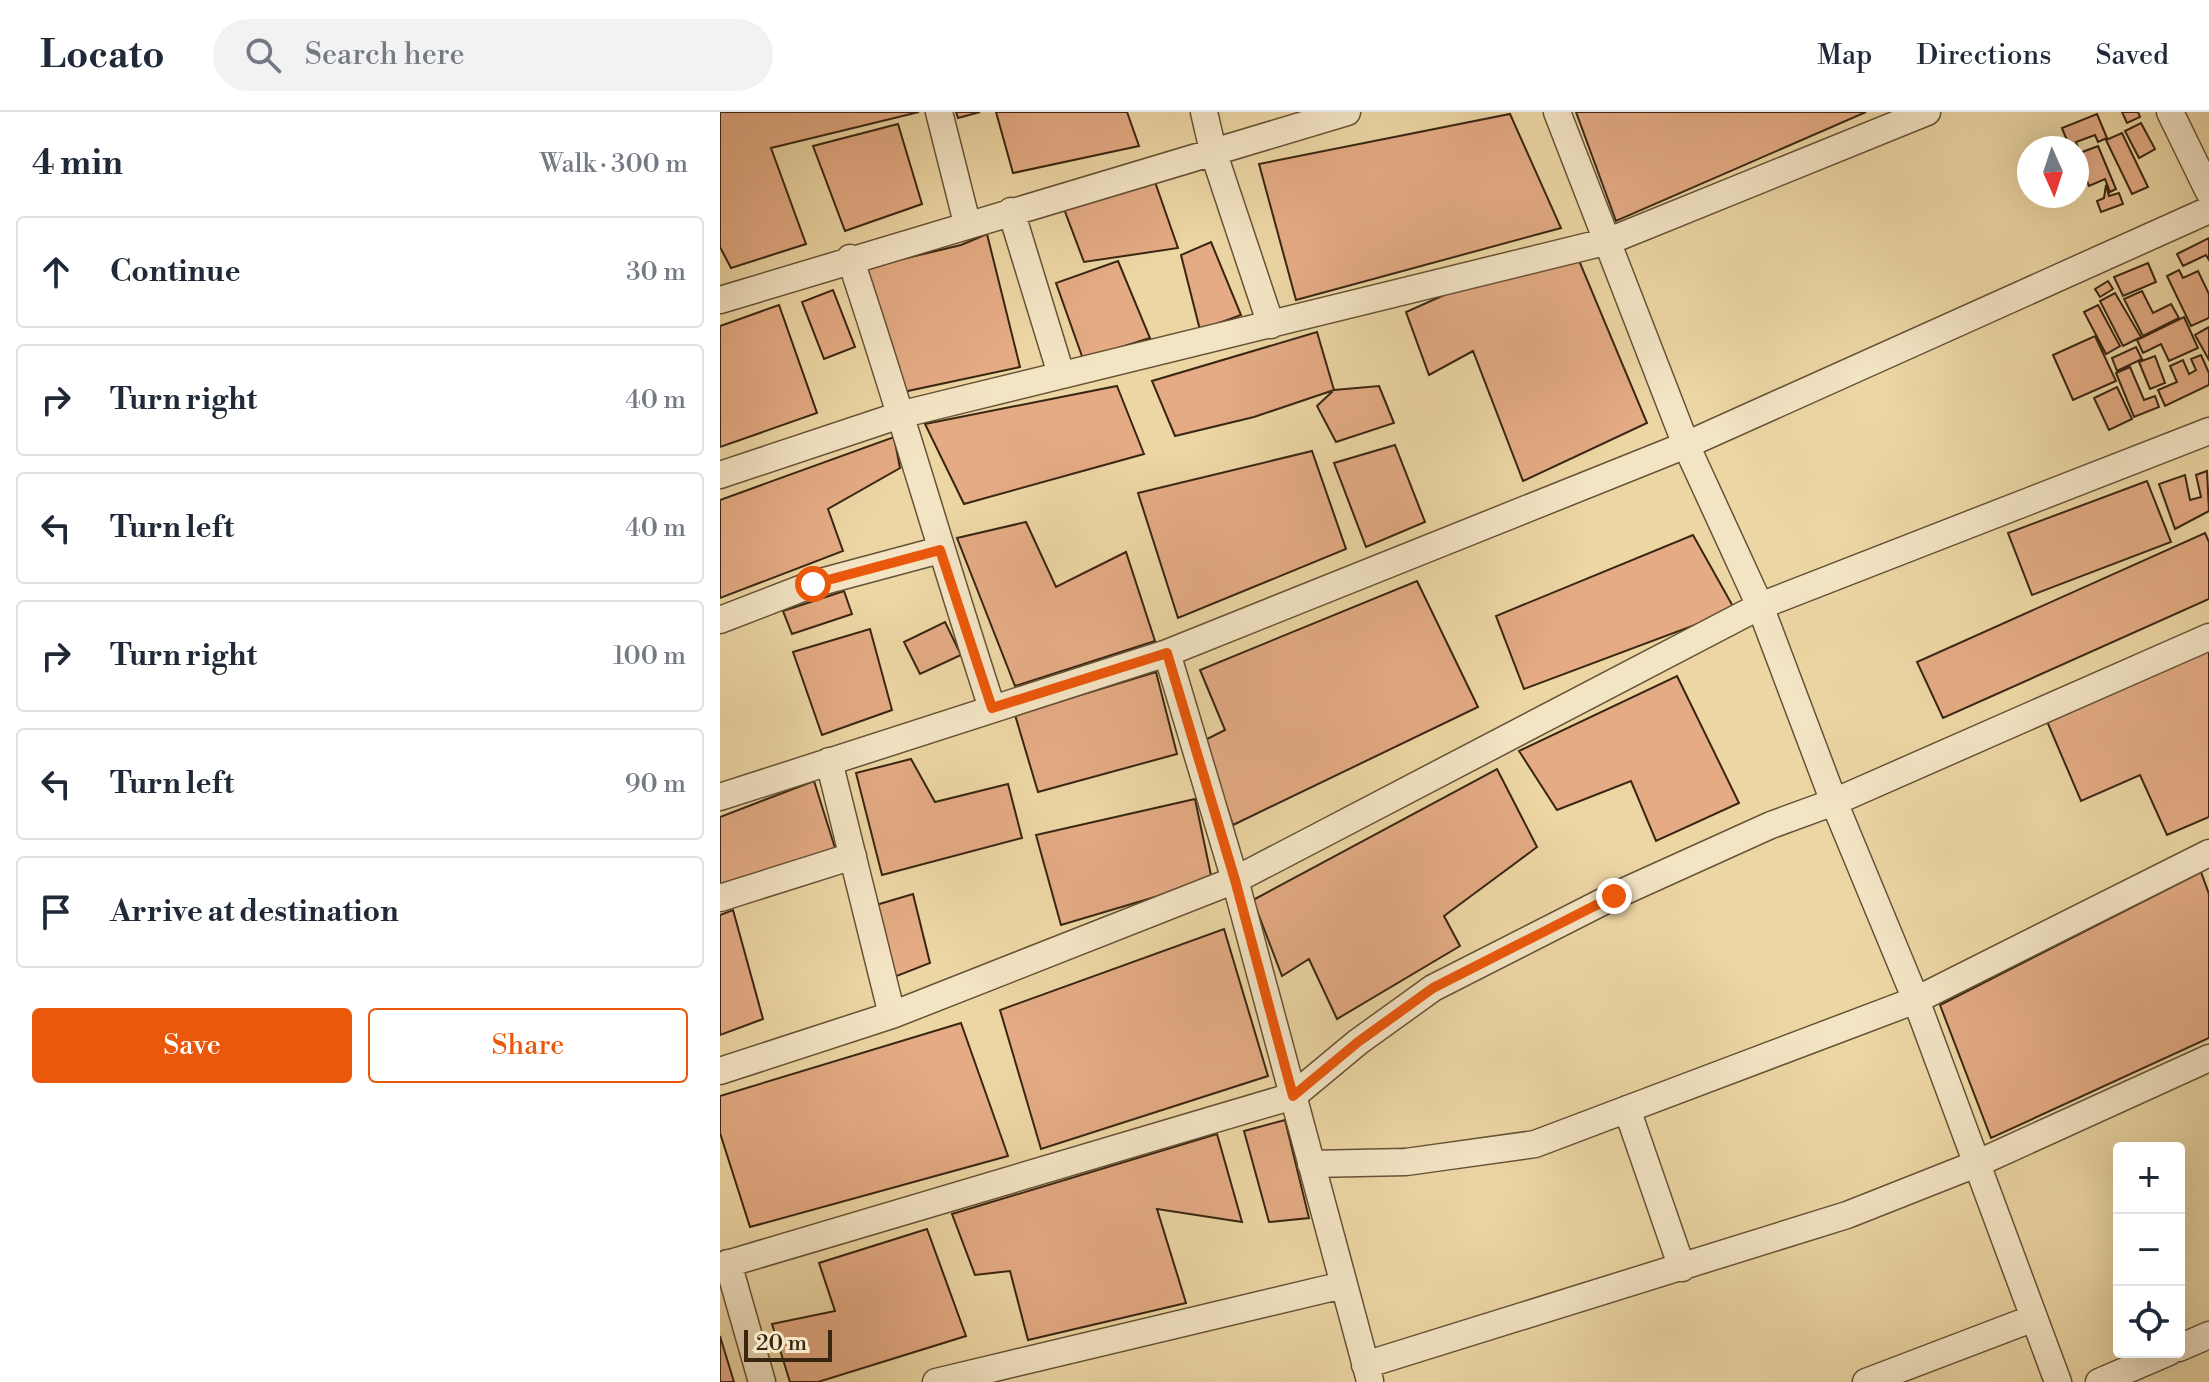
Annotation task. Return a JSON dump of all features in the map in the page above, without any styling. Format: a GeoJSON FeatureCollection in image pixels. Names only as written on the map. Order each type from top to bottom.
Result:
{"type":"FeatureCollection","features":[{"type":"Feature","properties":{"kind":"street"},"geometry":{"type":"LineString","coordinates":[[939,112],[967,223]]}},
{"type":"Feature","properties":{"kind":"street"},"geometry":{"type":"LineString","coordinates":[[1204,112],[1213,151],[1271,325]]}},
{"type":"Feature","properties":{"kind":"street"},"geometry":{"type":"LineString","coordinates":[[720,300],[850,258],[1347,112]]}},
{"type":"Feature","properties":{"kind":"street"},"geometry":{"type":"LineString","coordinates":[[1557,112],[1686,445],[1760,606],[1834,802],[1916,1000],[2058,1382]]}},
{"type":"Feature","properties":{"kind":"street"},"geometry":{"type":"LineString","coordinates":[[720,475],[903,414],[1609,241],[1927,112]]}},
{"type":"Feature","properties":{"kind":"street"},"geometry":{"type":"LineString","coordinates":[[2170,112],[2209,192]]}},
{"type":"Feature","properties":{"kind":"street"},"geometry":{"type":"LineString","coordinates":[[720,797],[1167,653],[1686,445],[2209,210]]}},
{"type":"Feature","properties":{"kind":"street"},"geometry":{"type":"LineString","coordinates":[[1011,211],[1061,374]]}},
{"type":"Feature","properties":{"kind":"street"},"geometry":{"type":"LineString","coordinates":[[850,258],[903,414],[940,550],[992,708]]}},
{"type":"Feature","properties":{"kind":"street"},"geometry":{"type":"LineString","coordinates":[[720,1071],[892,1015],[1235,880],[1760,606],[2209,431]]}},
{"type":"Feature","properties":{"kind":"street"},"geometry":{"type":"LineString","coordinates":[[720,620],[813,584],[940,550]]}},
{"type":"Feature","properties":{"kind":"street"},"geometry":{"type":"LineString","coordinates":[[762,1382],[724,1265],[1293,1096],[1358,1042],[1447,981],[1614,896],[1771,825],[1834,802],[2209,637]]}},
{"type":"Feature","properties":{"kind":"street"},"geometry":{"type":"LineString","coordinates":[[1167,653],[1235,880],[1368,1374],[1847,1215],[1976,1164],[2209,1058]]}},
{"type":"Feature","properties":{"kind":"street"},"geometry":{"type":"LineString","coordinates":[[829,761],[892,1015]]}},
{"type":"Feature","properties":{"kind":"street"},"geometry":{"type":"LineString","coordinates":[[1311,1164],[1406,1162],[1535,1144],[1916,1000],[2208,855]]}},
{"type":"Feature","properties":{"kind":"street"},"geometry":{"type":"LineString","coordinates":[[720,898],[853,856]]}},
{"type":"Feature","properties":{"kind":"street"},"geometry":{"type":"LineString","coordinates":[[1627,1109],[1682,1268]]}},
{"type":"Feature","properties":{"kind":"street"},"geometry":{"type":"LineString","coordinates":[[936,1382],[1343,1285]]}},
{"type":"Feature","properties":{"kind":"street"},"geometry":{"type":"LineString","coordinates":[[1866,1382],[2034,1318]]}},
{"type":"Feature","properties":{"kind":"street"},"geometry":{"type":"LineString","coordinates":[[2185,1345],[2209,1335]]}},
{"type":"Feature","properties":{"kind":"street"},"geometry":{"type":"LineString","coordinates":[[2099,1382],[2155,1358]]}},
{"type":"Feature","properties":{"kind":"building"},"geometry":{"type":"Polygon","coordinates":[[[720,112],[919,112],[771,148],[806,244],[731,268],[720,247],[720,112]]]}},
{"type":"Feature","properties":{"kind":"building"},"geometry":{"type":"Polygon","coordinates":[[[956,112],[980,112],[958,118],[956,112]]]}},
{"type":"Feature","properties":{"kind":"building"},"geometry":{"type":"Polygon","coordinates":[[[996,112],[1127,112],[1139,146],[1013,173],[996,112]]]}},
{"type":"Feature","properties":{"kind":"building"},"geometry":{"type":"Polygon","coordinates":[[[1576,112],[1866,112],[1616,221],[1576,112]]]}},
{"type":"Feature","properties":{"kind":"building"},"geometry":{"type":"Polygon","coordinates":[[[2122,112],[2138,112],[2140,117],[2127,123],[2122,112]]]}},
{"type":"Feature","properties":{"kind":"building"},"geometry":{"type":"Polygon","coordinates":[[[1510,114],[1561,228],[1296,300],[1259,164],[1510,114]]]}},
{"type":"Feature","properties":{"kind":"building"},"geometry":{"type":"Polygon","coordinates":[[[2097,114],[2107,138],[2098,142],[2095,135],[2065,136],[2062,128],[2097,114]]]}},
{"type":"Feature","properties":{"kind":"building"},"geometry":{"type":"Polygon","coordinates":[[[2141,123],[2155,149],[2139,158],[2125,131],[2141,123]]]}},
{"type":"Feature","properties":{"kind":"building"},"geometry":{"type":"Polygon","coordinates":[[[898,124],[922,204],[845,231],[813,146],[898,124]]]}},
{"type":"Feature","properties":{"kind":"building"},"geometry":{"type":"Polygon","coordinates":[[[2122,133],[2148,187],[2132,194],[2106,140],[2122,133]]]}},
{"type":"Feature","properties":{"kind":"building"},"geometry":{"type":"Polygon","coordinates":[[[2098,146],[2116,189],[2110,192],[2105,179],[2089,186],[2089,149],[2098,146]]]}},
{"type":"Feature","properties":{"kind":"building"},"geometry":{"type":"Polygon","coordinates":[[[1155,182],[1178,248],[1084,262],[1064,209],[1155,182]]]}},
{"type":"Feature","properties":{"kind":"building"},"geometry":{"type":"Polygon","coordinates":[[[2106,185],[2109,196],[2119,193],[2123,204],[2101,212],[2097,201],[2104,198],[2106,185]]]}},
{"type":"Feature","properties":{"kind":"building"},"geometry":{"type":"Polygon","coordinates":[[[987,234],[1020,367],[903,392],[865,268],[961,245],[987,234]]]}},
{"type":"Feature","properties":{"kind":"building"},"geometry":{"type":"Polygon","coordinates":[[[2209,238],[2209,260],[2206,255],[2183,266],[2177,254],[2209,238]]]}},
{"type":"Feature","properties":{"kind":"building"},"geometry":{"type":"Polygon","coordinates":[[[1570,239],[1647,423],[1523,481],[1473,351],[1429,375],[1406,312],[1570,239]]]}},
{"type":"Feature","properties":{"kind":"building"},"geometry":{"type":"Polygon","coordinates":[[[1211,242],[1241,315],[1200,330],[1181,255],[1211,242]]]}},
{"type":"Feature","properties":{"kind":"building"},"geometry":{"type":"Polygon","coordinates":[[[1118,261],[1150,338],[1083,359],[1056,283],[1118,261]]]}},
{"type":"Feature","properties":{"kind":"building"},"geometry":{"type":"Polygon","coordinates":[[[2148,263],[2156,282],[2123,296],[2114,277],[2148,263]]]}},
{"type":"Feature","properties":{"kind":"building"},"geometry":{"type":"Polygon","coordinates":[[[2179,270],[2183,278],[2198,271],[2209,294],[2209,318],[2191,326],[2167,276],[2179,270]]]}},
{"type":"Feature","properties":{"kind":"building"},"geometry":{"type":"Polygon","coordinates":[[[2108,281],[2113,289],[2100,297],[2095,289],[2108,281]]]}},
{"type":"Feature","properties":{"kind":"building"},"geometry":{"type":"Polygon","coordinates":[[[833,290],[855,347],[824,359],[802,302],[833,290]]]}},
{"type":"Feature","properties":{"kind":"building"},"geometry":{"type":"Polygon","coordinates":[[[2142,291],[2153,313],[2171,304],[2179,318],[2143,336],[2124,299],[2142,291]]]}},
{"type":"Feature","properties":{"kind":"building"},"geometry":{"type":"Polygon","coordinates":[[[2115,293],[2141,337],[2123,346],[2100,301],[2115,293]]]}},
{"type":"Feature","properties":{"kind":"building"},"geometry":{"type":"Polygon","coordinates":[[[779,305],[817,413],[720,447],[720,326],[779,305]]]}},
{"type":"Feature","properties":{"kind":"building"},"geometry":{"type":"Polygon","coordinates":[[[2098,305],[2120,346],[2106,354],[2084,312],[2098,305]]]}},
{"type":"Feature","properties":{"kind":"building"},"geometry":{"type":"Polygon","coordinates":[[[2184,317],[2198,348],[2169,361],[2161,344],[2143,353],[2137,340],[2184,317]]]}},
{"type":"Feature","properties":{"kind":"building"},"geometry":{"type":"Polygon","coordinates":[[[2209,327],[2209,360],[2195,335],[2209,327]]]}},
{"type":"Feature","properties":{"kind":"building"},"geometry":{"type":"Polygon","coordinates":[[[1317,332],[1334,390],[1254,417],[1175,436],[1152,381],[1317,332]]]}},
{"type":"Feature","properties":{"kind":"building"},"geometry":{"type":"Polygon","coordinates":[[[2095,336],[2116,381],[2073,400],[2053,355],[2095,336]]]}},
{"type":"Feature","properties":{"kind":"building"},"geometry":{"type":"Polygon","coordinates":[[[2136,347],[2142,359],[2117,371],[2112,358],[2136,347]]]}},
{"type":"Feature","properties":{"kind":"building"},"geometry":{"type":"Polygon","coordinates":[[[2201,355],[2209,373],[2209,385],[2165,406],[2158,390],[2177,382],[2170,366],[2183,360],[2189,374],[2196,370],[2191,359],[2201,355]]]}},
{"type":"Feature","properties":{"kind":"building"},"geometry":{"type":"Polygon","coordinates":[[[2155,356],[2165,383],[2150,389],[2139,362],[2155,356]]]}},
{"type":"Feature","properties":{"kind":"building"},"geometry":{"type":"Polygon","coordinates":[[[2130,367],[2144,400],[2155,396],[2159,407],[2134,417],[2116,373],[2130,367]]]}},
{"type":"Feature","properties":{"kind":"building"},"geometry":{"type":"Polygon","coordinates":[[[1117,386],[1144,454],[964,504],[925,424],[1117,386]]]}},
{"type":"Feature","properties":{"kind":"building"},"geometry":{"type":"Polygon","coordinates":[[[1379,386],[1394,423],[1336,442],[1317,406],[1334,390],[1379,386]]]}},
{"type":"Feature","properties":{"kind":"building"},"geometry":{"type":"Polygon","coordinates":[[[2117,387],[2132,419],[2109,430],[2094,398],[2117,387]]]}},
{"type":"Feature","properties":{"kind":"building"},"geometry":{"type":"Polygon","coordinates":[[[894,437],[900,468],[828,509],[843,551],[720,598],[720,500],[894,437]]]}},
{"type":"Feature","properties":{"kind":"building"},"geometry":{"type":"Polygon","coordinates":[[[1395,445],[1425,522],[1366,547],[1334,463],[1395,445]]]}},
{"type":"Feature","properties":{"kind":"building"},"geometry":{"type":"Polygon","coordinates":[[[1312,451],[1346,549],[1178,618],[1138,493],[1312,451]]]}},
{"type":"Feature","properties":{"kind":"building"},"geometry":{"type":"Polygon","coordinates":[[[2207,471],[2209,511],[2175,529],[2159,484],[2185,475],[2190,500],[2201,497],[2196,475],[2207,471]]]}},
{"type":"Feature","properties":{"kind":"building"},"geometry":{"type":"Polygon","coordinates":[[[2147,481],[2171,542],[2032,595],[2008,533],[2147,481]]]}},
{"type":"Feature","properties":{"kind":"building"},"geometry":{"type":"Polygon","coordinates":[[[1026,522],[1056,587],[1126,552],[1155,641],[1015,686],[957,538],[1026,522]]]}},
{"type":"Feature","properties":{"kind":"building"},"geometry":{"type":"Polygon","coordinates":[[[2205,533],[2209,542],[2209,599],[1943,718],[1917,662],[2205,533]]]}},
{"type":"Feature","properties":{"kind":"building"},"geometry":{"type":"Polygon","coordinates":[[[1693,535],[1735,610],[1524,689],[1496,616],[1693,535]]]}},
{"type":"Feature","properties":{"kind":"building"},"geometry":{"type":"Polygon","coordinates":[[[1417,581],[1478,707],[1233,825],[1203,741],[1225,730],[1200,670],[1417,581]]]}},
{"type":"Feature","properties":{"kind":"building"},"geometry":{"type":"Polygon","coordinates":[[[844,591],[852,614],[792,634],[783,611],[844,591]]]}},
{"type":"Feature","properties":{"kind":"building"},"geometry":{"type":"Polygon","coordinates":[[[945,622],[961,655],[920,674],[904,642],[945,622]]]}},
{"type":"Feature","properties":{"kind":"building"},"geometry":{"type":"Polygon","coordinates":[[[870,629],[892,710],[822,735],[793,652],[870,629]]]}},
{"type":"Feature","properties":{"kind":"building"},"geometry":{"type":"Polygon","coordinates":[[[2209,640],[2209,817],[2167,835],[2140,775],[2081,801],[2043,712],[2209,640]]]}},
{"type":"Feature","properties":{"kind":"building"},"geometry":{"type":"Polygon","coordinates":[[[1156,672],[1177,754],[1038,792],[1015,715],[1156,672]]]}},
{"type":"Feature","properties":{"kind":"building"},"geometry":{"type":"Polygon","coordinates":[[[1677,676],[1739,803],[1656,841],[1631,781],[1557,810],[1519,751],[1677,676]]]}},
{"type":"Feature","properties":{"kind":"building"},"geometry":{"type":"Polygon","coordinates":[[[911,759],[935,802],[1008,784],[1022,838],[882,875],[856,773],[911,759]]]}},
{"type":"Feature","properties":{"kind":"building"},"geometry":{"type":"Polygon","coordinates":[[[1497,769],[1537,847],[1444,916],[1460,946],[1337,1019],[1309,959],[1282,976],[1253,900],[1497,769]]]}},
{"type":"Feature","properties":{"kind":"building"},"geometry":{"type":"Polygon","coordinates":[[[814,781],[835,848],[720,885],[720,817],[814,781]]]}},
{"type":"Feature","properties":{"kind":"building"},"geometry":{"type":"Polygon","coordinates":[[[1195,799],[1212,880],[1061,925],[1036,835],[1195,799]]]}},
{"type":"Feature","properties":{"kind":"building"},"geometry":{"type":"Polygon","coordinates":[[[2201,872],[2209,894],[2209,1038],[1991,1138],[1940,1005],[2201,872]]]}},
{"type":"Feature","properties":{"kind":"building"},"geometry":{"type":"Polygon","coordinates":[[[913,894],[930,963],[884,981],[866,908],[913,894]]]}},
{"type":"Feature","properties":{"kind":"building"},"geometry":{"type":"Polygon","coordinates":[[[733,910],[763,1019],[720,1035],[720,915],[733,910]]]}},
{"type":"Feature","properties":{"kind":"building"},"geometry":{"type":"Polygon","coordinates":[[[1224,929],[1268,1076],[1041,1149],[1000,1010],[1224,929]]]}},
{"type":"Feature","properties":{"kind":"building"},"geometry":{"type":"Polygon","coordinates":[[[961,1023],[1008,1156],[750,1227],[720,1133],[720,1096],[961,1023]]]}},
{"type":"Feature","properties":{"kind":"building"},"geometry":{"type":"Polygon","coordinates":[[[1285,1120],[1309,1218],[1269,1222],[1244,1131],[1285,1120]]]}},
{"type":"Feature","properties":{"kind":"building"},"geometry":{"type":"Polygon","coordinates":[[[1217,1134],[1242,1222],[1157,1209],[1186,1303],[1028,1340],[1010,1271],[975,1275],[952,1214],[1217,1134]]]}},
{"type":"Feature","properties":{"kind":"building"},"geometry":{"type":"Polygon","coordinates":[[[927,1229],[966,1336],[818,1382],[790,1382],[772,1324],[835,1311],[819,1263],[927,1229]]]}},
{"type":"Feature","properties":{"kind":"building"},"geometry":{"type":"Polygon","coordinates":[[[720,1336],[734,1382],[720,1382],[720,1336]]]}},
{"type":"Feature","properties":{"kind":"route"},"geometry":{"type":"LineString","coordinates":[[813,584],[940,550],[992,708],[1167,653],[1235,880],[1293,1096],[1358,1042],[1433,988],[1614,896]]}}]}
